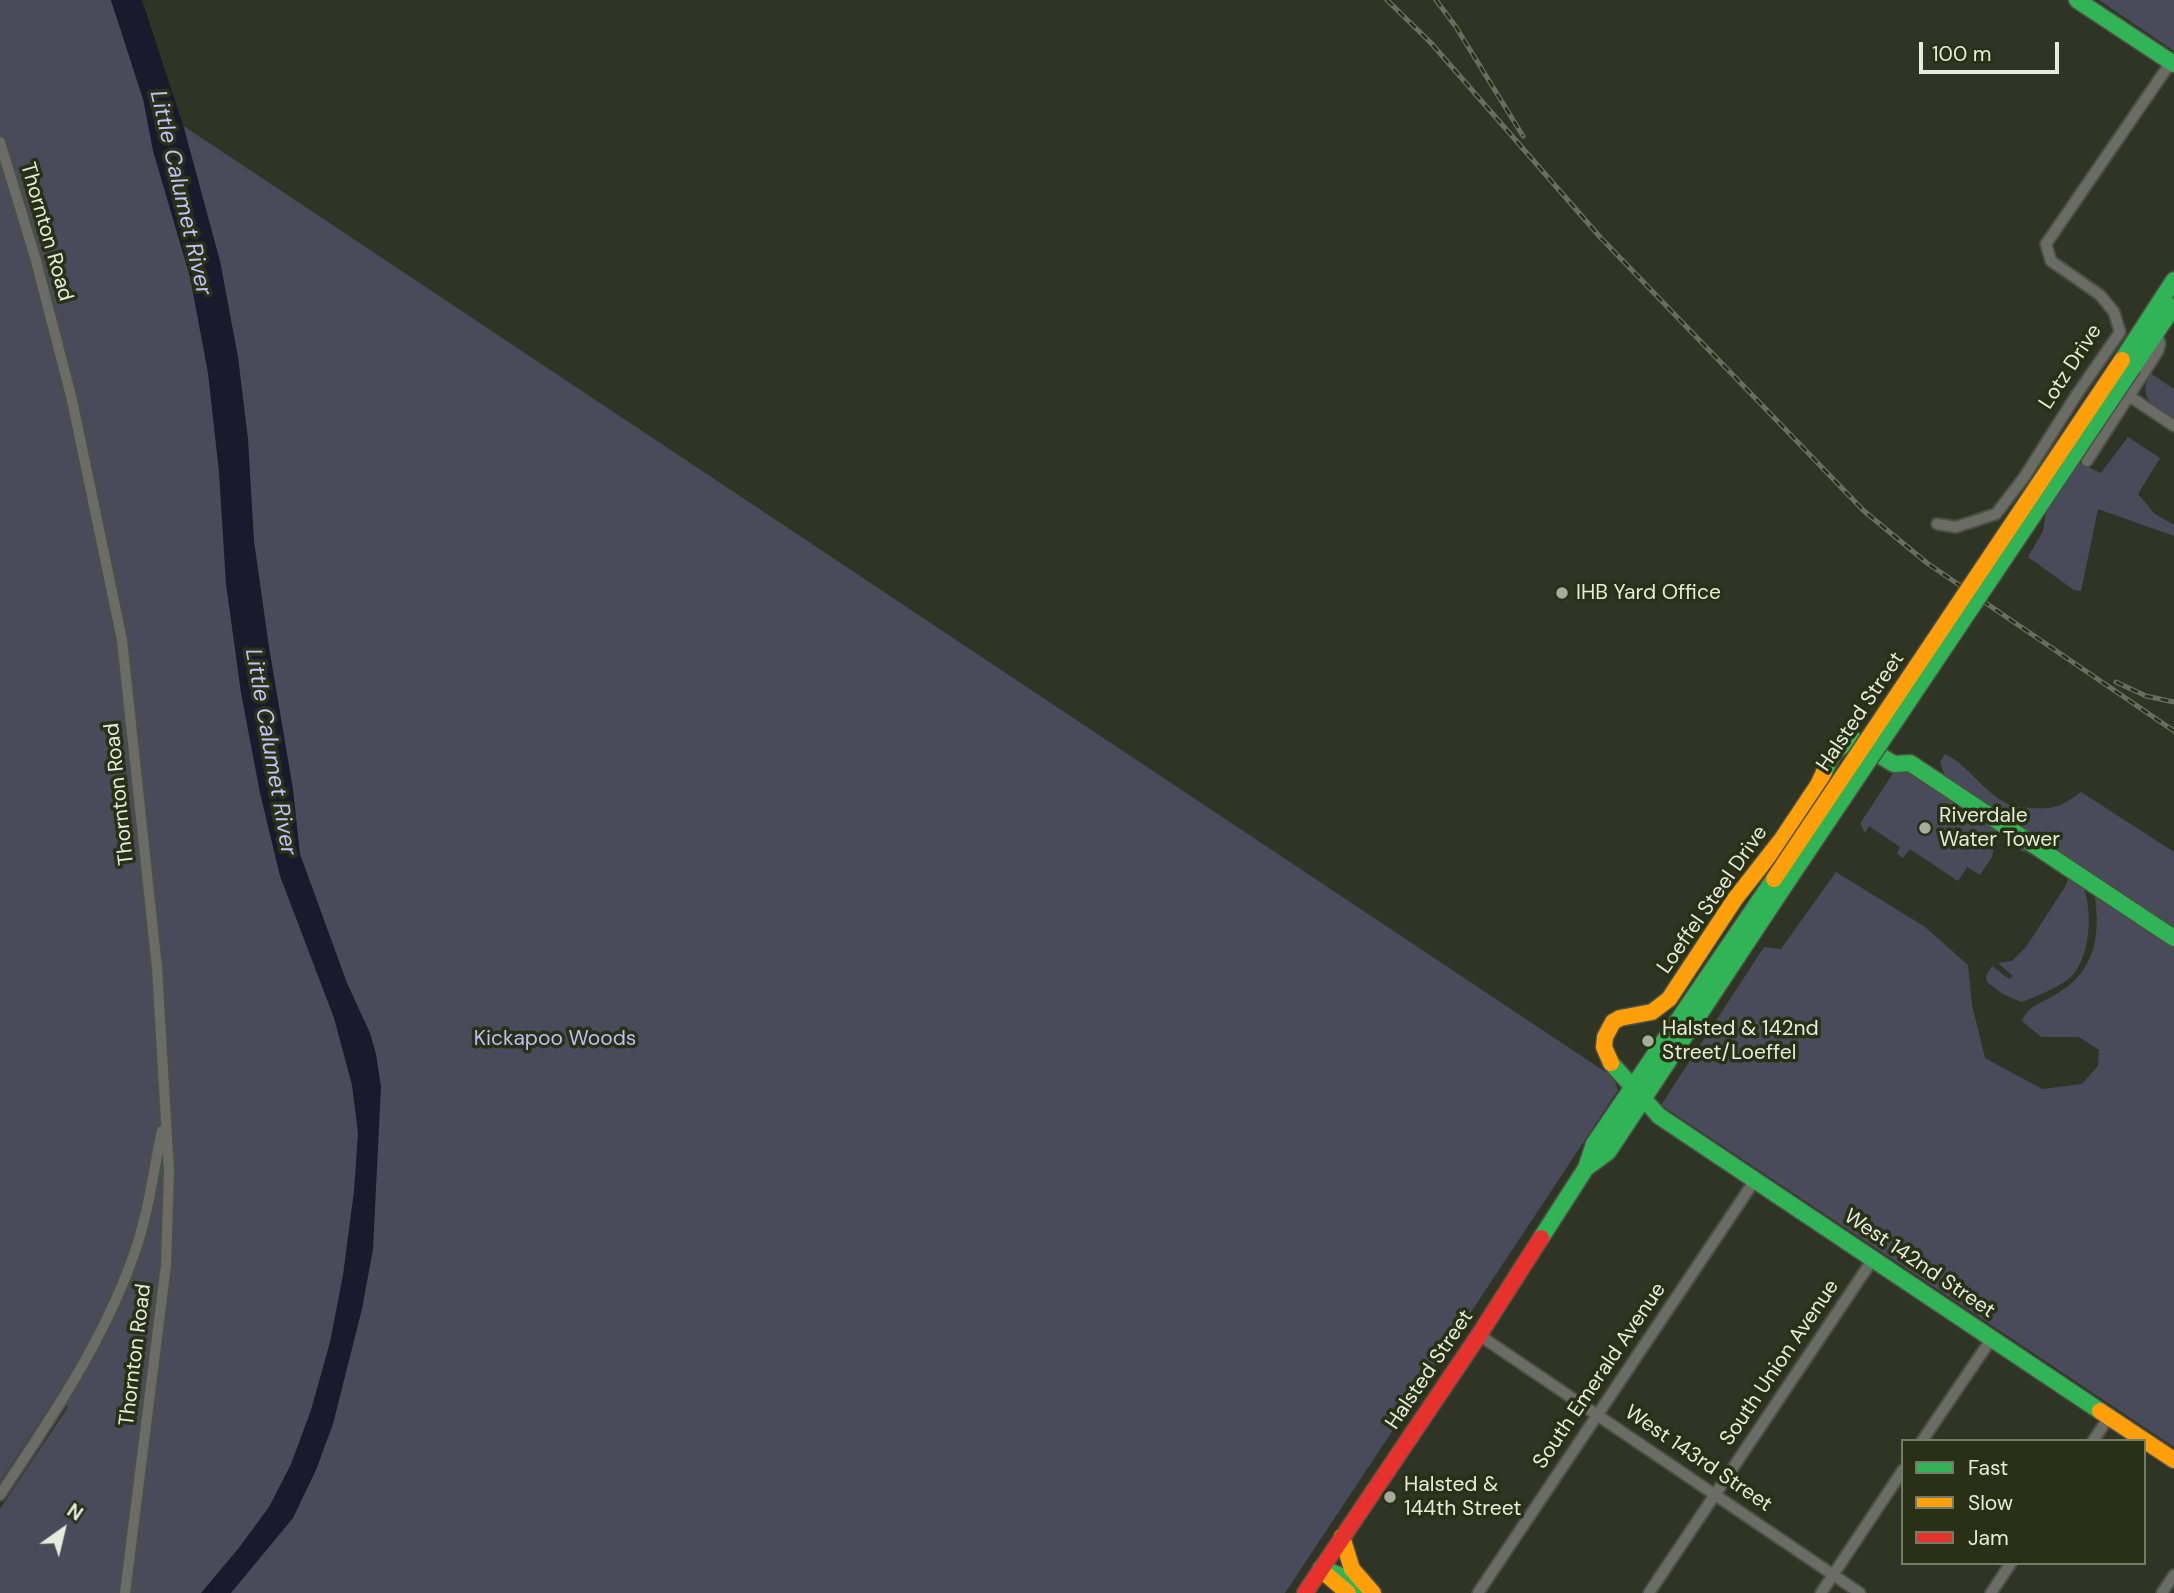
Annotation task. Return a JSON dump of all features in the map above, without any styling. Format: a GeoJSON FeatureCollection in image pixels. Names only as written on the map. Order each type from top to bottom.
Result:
{"type":"FeatureCollection","features":[{"type":"Feature","properties":{"kind":"main road"},"geometry":{"type":"LineString","coordinates":[[2077,0],[2172,63]]}},
{"type":"Feature","properties":{"kind":"main road","name":"Halsted Street"},"geometry":{"type":"LineString","coordinates":[[1305,1593],[1479,1335],[1586,1168],[1608,1152],[1637,1093],[2127,363],[2174,280]]}},
{"type":"Feature","properties":{"kind":"main road","name":"Halsted Street"},"geometry":{"type":"LineString","coordinates":[[2127,363],[2156,332],[2174,306]]}},
{"type":"Feature","properties":{"kind":"main road","name":"Loeffel Steel Drive"},"geometry":{"type":"LineString","coordinates":[[1637,1093],[1609,1061],[1604,1047],[1605,1037],[1613,1022],[1620,1018],[1652,1012],[1669,999],[1735,899],[1782,839],[1818,785],[1836,749],[1842,744],[1856,741],[1894,764],[1910,763],[1924,771],[2174,938]]}},
{"type":"Feature","properties":{"kind":"main road","name":"West 142nd Street"},"geometry":{"type":"LineString","coordinates":[[1637,1093],[1660,1116],[2142,1439]]}},
{"type":"Feature","properties":{"kind":"main road","name":"West 142nd Street"},"geometry":{"type":"LineString","coordinates":[[2146,1441],[2174,1460]]}},
{"type":"Feature","properties":{"kind":"main road"},"geometry":{"type":"LineString","coordinates":[[1342,1537],[1352,1569],[1373,1593]]}},
{"type":"Feature","properties":{"kind":"main road"},"geometry":{"type":"LineString","coordinates":[[1321,1568],[1373,1593]]}},
{"type":"Feature","properties":{"kind":"main road"},"geometry":{"type":"LineString","coordinates":[[1321,1568],[1334,1583],[1348,1593]]}},
{"type":"Feature","properties":{"kind":"street","name":"Lotz Drive"},"geometry":{"type":"LineString","coordinates":[[1937,524],[1956,527],[1996,514],[2025,476],[2120,332],[2114,312],[2107,303],[2100,295],[2052,261],[2046,244],[2172,63]]}},
{"type":"Feature","properties":{"kind":"street","name":"Thornton Road"},"geometry":{"type":"LineString","coordinates":[[0,142],[35,257],[72,400],[122,640],[157,968],[169,1172],[166,1265],[125,1593]]}},
{"type":"Feature","properties":{"kind":"street","name":"Halsted Street"},"geometry":{"type":"LineString","coordinates":[[2087,461],[2158,351],[2160,343],[2156,332]]}},
{"type":"Feature","properties":{"kind":"street"},"geometry":{"type":"LineString","coordinates":[[2129,396],[2174,426]]}},
{"type":"Feature","properties":{"kind":"street"},"geometry":{"type":"LineString","coordinates":[[0,1495],[49,1422],[99,1338],[134,1255],[164,1118]]}},
{"type":"Feature","properties":{"kind":"street","name":"South Emerald Avenue"},"geometry":{"type":"LineString","coordinates":[[1478,1593],[1755,1180]]}},
{"type":"Feature","properties":{"kind":"street","name":"South Union Avenue"},"geometry":{"type":"LineString","coordinates":[[1649,1593],[1873,1259]]}},
{"type":"Feature","properties":{"kind":"street","name":"West 143rd Street"},"geometry":{"type":"LineString","coordinates":[[1479,1335],[1860,1593]]}},
{"type":"Feature","properties":{"kind":"street"},"geometry":{"type":"LineString","coordinates":[[1924,1439],[1992,1338]]}},
{"type":"Feature","properties":{"kind":"street"},"geometry":{"type":"LineString","coordinates":[[2094,1439],[2109,1417]]}},
{"type":"Feature","properties":{"kind":"street"},"geometry":{"type":"LineString","coordinates":[[1821,1593],[1901,1473]]}},
{"type":"Feature","properties":{"kind":"street"},"geometry":{"type":"LineString","coordinates":[[1991,1593],[2010,1565]]}},
{"type":"Feature","properties":{"kind":"street"},"geometry":{"type":"LineString","coordinates":[[2162,1593],[2174,1575]]}},
{"type":"Feature","properties":{"kind":"green space","name":"Kickapoo Woods"},"geometry":{"type":"Polygon","coordinates":[[[0,0],[111,0],[143,99],[1613,1077],[1618,1090],[1285,1593],[0,1593],[0,1509],[68,1407],[55,1398],[0,1482],[0,0]]]}},
{"type":"Feature","properties":{"kind":"green space"},"geometry":{"type":"Polygon","coordinates":[[[2099,0],[2174,0],[2174,51],[2099,0]]]}},
{"type":"Feature","properties":{"kind":"green space"},"geometry":{"type":"Polygon","coordinates":[[[2150,373],[2174,389],[2174,420],[2154,406],[2147,396],[2146,382],[2150,373]]]}},
{"type":"Feature","properties":{"kind":"green space"},"geometry":{"type":"Polygon","coordinates":[[[2128,437],[2160,458],[2138,494],[2155,514],[2174,525],[2174,536],[2098,509],[2081,591],[2074,590],[2028,557],[2043,531],[2046,512],[2079,463],[2101,473],[2128,437]]]}},
{"type":"Feature","properties":{"kind":"green space"},"geometry":{"type":"Polygon","coordinates":[[[1945,754],[2005,803],[2019,807],[2053,807],[2081,792],[2174,852],[2174,932],[1945,777],[1940,762],[1945,754]]]}},
{"type":"Feature","properties":{"kind":"green space"},"geometry":{"type":"Polygon","coordinates":[[[1894,772],[1912,772],[1997,829],[1992,857],[1980,875],[1967,867],[1958,881],[1910,849],[1903,858],[1897,854],[1900,847],[1869,826],[1865,833],[1861,822],[1894,772]]]}},
{"type":"Feature","properties":{"kind":"green space"},"geometry":{"type":"Polygon","coordinates":[[[2025,847],[2081,882],[2089,917],[2083,957],[2071,977],[2021,1002],[2003,994],[1987,982],[1986,976],[1992,966],[2009,979],[2013,976],[1998,963],[2012,961],[2026,947],[2068,879],[2034,856],[2020,850],[2025,847]]]}},
{"type":"Feature","properties":{"kind":"green space"},"geometry":{"type":"Polygon","coordinates":[[[1836,872],[1925,927],[1968,965],[1972,1005],[1985,1058],[2042,1089],[2082,1084],[2098,1066],[2099,1050],[2079,1037],[2041,1037],[2022,1021],[2032,1008],[2069,985],[2088,963],[2096,936],[2094,890],[2174,945],[2174,1447],[1661,1105],[1764,947],[1781,949],[1836,872]]]}},
{"type":"Feature","properties":{"kind":"water","name":"Little Calumet River"},"geometry":{"type":"Polygon","coordinates":[[[111,0],[142,0],[184,128],[220,261],[238,357],[248,439],[254,541],[293,789],[300,854],[347,983],[370,1033],[381,1087],[373,1249],[362,1309],[333,1424],[316,1470],[293,1518],[231,1593],[201,1593],[269,1507],[291,1464],[311,1410],[330,1342],[343,1275],[354,1191],[358,1133],[352,1085],[334,1018],[280,876],[260,793],[241,693],[226,584],[219,472],[208,373],[190,277],[153,151],[143,99],[111,0]]]}},
{"type":"Feature","properties":{"kind":"railway"},"geometry":{"type":"LineString","coordinates":[[1387,0],[1431,43],[1600,237],[1864,511],[1927,563],[2174,731]]}},
{"type":"Feature","properties":{"kind":"railway"},"geometry":{"type":"LineString","coordinates":[[1436,0],[1456,27],[1523,136]]}},
{"type":"Feature","properties":{"kind":"railway"},"geometry":{"type":"LineString","coordinates":[[2116,682],[2146,696],[2174,702]]}},
{"type":"Feature","properties":{"kind":"traffic: fast"},"geometry":{"type":"LineString","coordinates":[[2077,0],[2174,64]]}},
{"type":"Feature","properties":{"kind":"traffic: fast"},"geometry":{"type":"LineString","coordinates":[[2122,360],[2174,280]]}},
{"type":"Feature","properties":{"kind":"traffic: fast"},"geometry":{"type":"LineString","coordinates":[[2133,367],[2174,306]]}},
{"type":"Feature","properties":{"kind":"traffic: fast"},"geometry":{"type":"LineString","coordinates":[[1785,885],[2133,367]]}},
{"type":"Feature","properties":{"kind":"traffic: fast"},"geometry":{"type":"LineString","coordinates":[[1824,772],[1836,751],[1856,741],[1894,764],[1910,763],[2174,938]]}},
{"type":"Feature","properties":{"kind":"traffic: fast"},"geometry":{"type":"LineString","coordinates":[[1541,1238],[1586,1168],[1594,1144],[1774,879]]}},
{"type":"Feature","properties":{"kind":"traffic: fast"},"geometry":{"type":"LineString","coordinates":[[1586,1168],[1608,1152],[1785,885]]}},
{"type":"Feature","properties":{"kind":"traffic: fast"},"geometry":{"type":"LineString","coordinates":[[1611,1063],[1659,1116],[2100,1411]]}},
{"type":"Feature","properties":{"kind":"traffic: fast"},"geometry":{"type":"LineString","coordinates":[[1321,1568],[1369,1592]]}},
{"type":"Feature","properties":{"kind":"traffic: slow"},"geometry":{"type":"LineString","coordinates":[[1774,879],[2122,360]]}},
{"type":"Feature","properties":{"kind":"traffic: slow"},"geometry":{"type":"LineString","coordinates":[[1611,1063],[1604,1047],[1605,1037],[1613,1022],[1620,1018],[1652,1012],[1669,999],[1735,899],[1782,839],[1824,772]]}},
{"type":"Feature","properties":{"kind":"traffic: slow"},"geometry":{"type":"LineString","coordinates":[[2100,1411],[2142,1439]]}},
{"type":"Feature","properties":{"kind":"traffic: slow"},"geometry":{"type":"LineString","coordinates":[[2146,1441],[2174,1460]]}},
{"type":"Feature","properties":{"kind":"traffic: slow"},"geometry":{"type":"LineString","coordinates":[[1342,1537],[1352,1569],[1373,1593]]}},
{"type":"Feature","properties":{"kind":"traffic: slow"},"geometry":{"type":"LineString","coordinates":[[1327,1575],[1348,1593]]}},
{"type":"Feature","properties":{"kind":"traffic: jam"},"geometry":{"type":"LineString","coordinates":[[1305,1593],[1541,1238]]}},
{"type":"Feature","properties":{"kind":"place","name":"IHB Yard Office"},"geometry":{"type":"Point","coordinates":[1562,593]}},
{"type":"Feature","properties":{"kind":"place","name":"Riverdale Water Tower"},"geometry":{"type":"Point","coordinates":[1925,828]}},
{"type":"Feature","properties":{"kind":"place","name":"Halsted & 142nd Street/Loeffel"},"geometry":{"type":"Point","coordinates":[1648,1041]}},
{"type":"Feature","properties":{"kind":"place","name":"Halsted & 144th Street"},"geometry":{"type":"Point","coordinates":[1390,1497]}}]}
